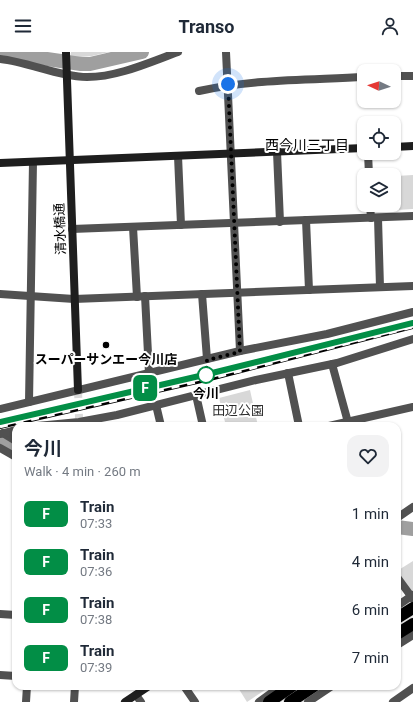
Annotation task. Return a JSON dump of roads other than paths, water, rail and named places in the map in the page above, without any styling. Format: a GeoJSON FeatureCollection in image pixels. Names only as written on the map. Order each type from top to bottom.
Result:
{"type":"FeatureCollection","features":[{"type":"Feature","properties":{"kind":"highway"},"geometry":{"type":"LineString","coordinates":[[401,613],[412,599]]}},
{"type":"Feature","properties":{"kind":"highway"},"geometry":{"type":"LineString","coordinates":[[401,632],[413,624]]}},
{"type":"Feature","properties":{"kind":"highway"},"geometry":{"type":"LineString","coordinates":[[269,702],[286,690]]}},
{"type":"Feature","properties":{"kind":"highway"},"geometry":{"type":"LineString","coordinates":[[290,702],[308,690]]}},
{"type":"Feature","properties":{"kind":"street"},"geometry":{"type":"LineString","coordinates":[[0,59],[66,71],[86,77],[102,76],[130,69],[178,52]]}},
{"type":"Feature","properties":{"kind":"street"},"geometry":{"type":"LineString","coordinates":[[226,52],[232,154],[240,352]]}},
{"type":"Feature","properties":{"kind":"street","name":"清水橋通"},"geometry":{"type":"LineString","coordinates":[[66,55],[78,390]]}},
{"type":"Feature","properties":{"kind":"street"},"geometry":{"type":"LineString","coordinates":[[401,76],[413,76]]}},
{"type":"Feature","properties":{"kind":"street"},"geometry":{"type":"LineString","coordinates":[[199,91],[228,84],[357,77]]}},
{"type":"Feature","properties":{"kind":"street"},"geometry":{"type":"LineString","coordinates":[[401,147],[413,146]]}},
{"type":"Feature","properties":{"kind":"street"},"geometry":{"type":"LineString","coordinates":[[0,163],[357,148]]}},
{"type":"Feature","properties":{"kind":"street"},"geometry":{"type":"LineString","coordinates":[[277,152],[280,222]]}},
{"type":"Feature","properties":{"kind":"street"},"geometry":{"type":"LineString","coordinates":[[178,156],[181,225]]}},
{"type":"Feature","properties":{"kind":"street"},"geometry":{"type":"LineString","coordinates":[[29,402],[32,296],[33,162]]}},
{"type":"Feature","properties":{"kind":"street"},"geometry":{"type":"LineString","coordinates":[[372,212],[374,218],[380,287]]}},
{"type":"Feature","properties":{"kind":"street"},"geometry":{"type":"LineString","coordinates":[[72,230],[413,216]]}},
{"type":"Feature","properties":{"kind":"street"},"geometry":{"type":"LineString","coordinates":[[306,220],[309,290]]}},
{"type":"Feature","properties":{"kind":"street"},"geometry":{"type":"LineString","coordinates":[[133,227],[149,373]]}},
{"type":"Feature","properties":{"kind":"street"},"geometry":{"type":"LineString","coordinates":[[0,294],[74,299],[413,286]]}},
{"type":"Feature","properties":{"kind":"street"},"geometry":{"type":"LineString","coordinates":[[202,294],[207,360]]}},
{"type":"Feature","properties":{"kind":"street"},"geometry":{"type":"LineString","coordinates":[[0,410],[149,373],[327,334],[413,312]]}},
{"type":"Feature","properties":{"kind":"street"},"geometry":{"type":"LineString","coordinates":[[79,422],[332,364],[413,338]]}},
{"type":"Feature","properties":{"kind":"street"},"geometry":{"type":"LineString","coordinates":[[332,364],[347,422]]}},
{"type":"Feature","properties":{"kind":"street"},"geometry":{"type":"LineString","coordinates":[[288,374],[298,422]]}},
{"type":"Feature","properties":{"kind":"street"},"geometry":{"type":"LineString","coordinates":[[196,395],[202,422]]}},
{"type":"Feature","properties":{"kind":"street"},"geometry":{"type":"LineString","coordinates":[[156,405],[161,422]]}},
{"type":"Feature","properties":{"kind":"street"},"geometry":{"type":"LineString","coordinates":[[356,422],[413,407]]}},
{"type":"Feature","properties":{"kind":"street"},"geometry":{"type":"LineString","coordinates":[[1,434],[12,431]]}},
{"type":"Feature","properties":{"kind":"street"},"geometry":{"type":"LineString","coordinates":[[1,434],[12,439]]}},
{"type":"Feature","properties":{"kind":"street"},"geometry":{"type":"LineString","coordinates":[[0,448],[12,455]]}},
{"type":"Feature","properties":{"kind":"street"},"geometry":{"type":"LineString","coordinates":[[401,515],[413,507]]}},
{"type":"Feature","properties":{"kind":"street"},"geometry":{"type":"LineString","coordinates":[[401,583],[412,599],[401,604]]}},
{"type":"Feature","properties":{"kind":"street"},"geometry":{"type":"LineString","coordinates":[[0,614],[12,615]]}},
{"type":"Feature","properties":{"kind":"street"},"geometry":{"type":"LineString","coordinates":[[401,642],[413,635]]}},
{"type":"Feature","properties":{"kind":"street"},"geometry":{"type":"LineString","coordinates":[[0,675],[12,676]]}},
{"type":"Feature","properties":{"kind":"street"},"geometry":{"type":"LineString","coordinates":[[393,702],[405,698],[413,688]]}},
{"type":"Feature","properties":{"kind":"street"},"geometry":{"type":"LineString","coordinates":[[26,702],[27,690]]}},
{"type":"Feature","properties":{"kind":"street"},"geometry":{"type":"LineString","coordinates":[[74,702],[75,690]]}},
{"type":"Feature","properties":{"kind":"street"},"geometry":{"type":"LineString","coordinates":[[125,702],[143,690]]}},
{"type":"Feature","properties":{"kind":"street"},"geometry":{"type":"LineString","coordinates":[[187,690],[195,702]]}},
{"type":"Feature","properties":{"kind":"street"},"geometry":{"type":"LineString","coordinates":[[258,702],[275,690]]}},
{"type":"Feature","properties":{"kind":"street"},"geometry":{"type":"LineString","coordinates":[[308,702],[326,690]]}},
{"type":"Feature","properties":{"kind":"street"},"geometry":{"type":"LineString","coordinates":[[136,695],[141,702]]}},
{"type":"Feature","properties":{"kind":"waterway","name":"今川"},"geometry":{"type":"LineString","coordinates":[[0,52],[81,64],[90,64],[142,52]]}},
{"type":"Feature","properties":{"kind":"waterway"},"geometry":{"type":"LineString","coordinates":[[0,438],[12,446]]}},
{"type":"Feature","properties":{"kind":"waterway"},"geometry":{"type":"LineString","coordinates":[[401,528],[413,529]]}},
{"type":"Feature","properties":{"kind":"tunnel"},"geometry":{"type":"LineString","coordinates":[[78,390],[79,418]]}},
{"type":"Feature","properties":{"kind":"railway"},"geometry":{"type":"LineString","coordinates":[[22,422],[210,379],[413,327]]}},
{"type":"Feature","properties":{"kind":"railway"},"geometry":{"type":"LineString","coordinates":[[0,427],[12,424]]}},
{"type":"Feature","properties":{"kind":"train","name":"F"},"geometry":{"type":"LineString","coordinates":[[0,422],[208,374],[413,323]]}},
{"type":"Feature","properties":{"kind":"place","name":"スーパーサンエー今川店"},"geometry":{"type":"Point","coordinates":[106,345]}},
{"type":"Feature","properties":{"kind":"place","name":"今川"},"geometry":{"type":"Point","coordinates":[206,375]}},
{"type":"Feature","properties":{"kind":"district","name":"西今川三丁目"},"geometry":{"type":"Point","coordinates":[307,145]}},
{"type":"Feature","properties":{"kind":"park label","name":"田辺公園"},"geometry":{"type":"Point","coordinates":[238,410]}}]}
